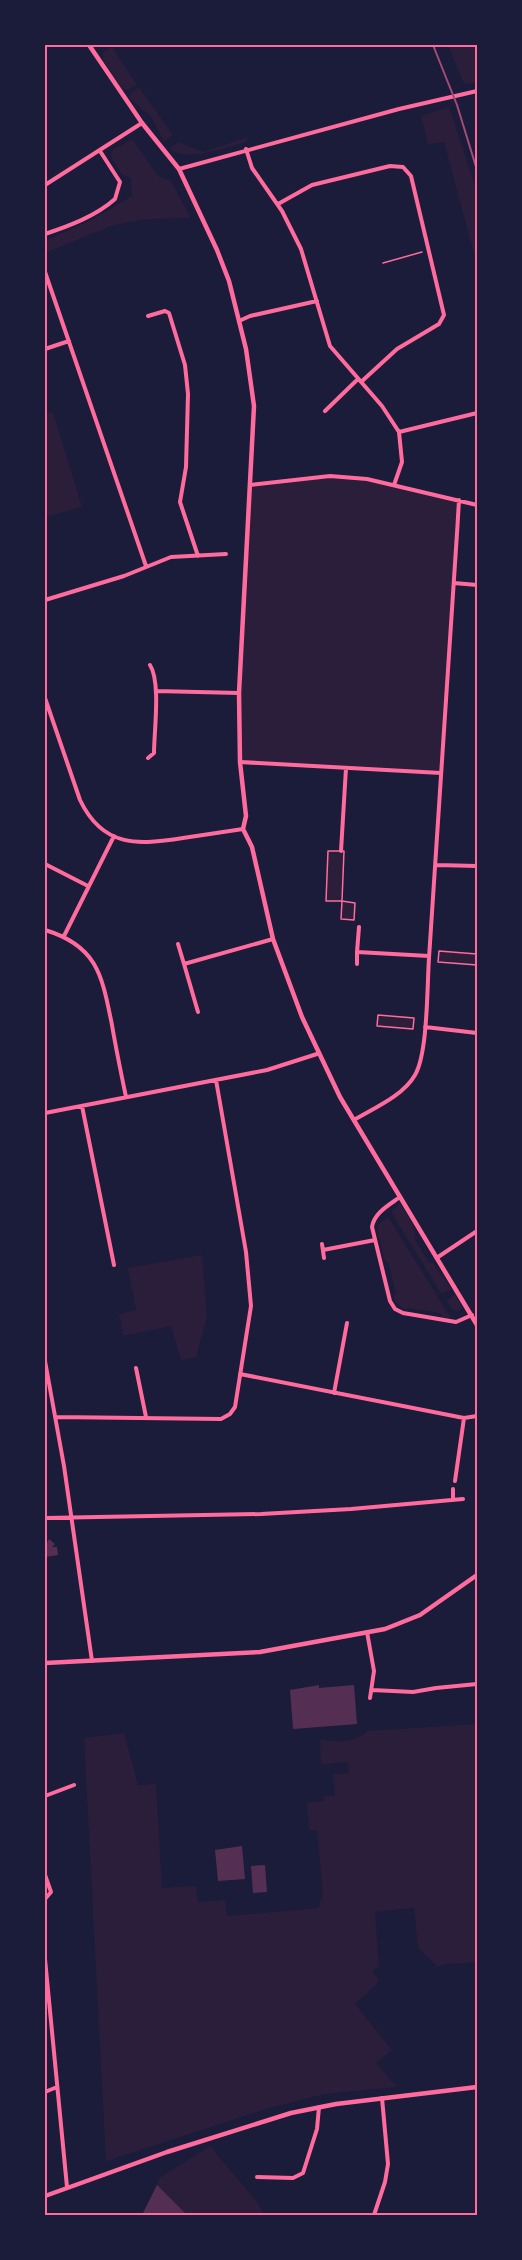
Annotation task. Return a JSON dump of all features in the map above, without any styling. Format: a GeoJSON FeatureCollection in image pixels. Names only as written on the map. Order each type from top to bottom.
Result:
{"type":"FeatureCollection","features":[{"type":"Feature","properties":{"kind":"street"},"geometry":{"type":"LineString","coordinates":[[89,45],[142,123],[179,169],[217,250],[229,281],[240,321],[254,406],[239,693],[240,762],[246,816],[243,829],[252,847],[273,939],[317,1054],[353,1121],[477,1324]]}},
{"type":"Feature","properties":{"kind":"street"},"geometry":{"type":"LineString","coordinates":[[179,169],[246,149],[477,91]]}},
{"type":"Feature","properties":{"kind":"street"},"geometry":{"type":"LineString","coordinates":[[45,184],[142,123]]}},
{"type":"Feature","properties":{"kind":"street"},"geometry":{"type":"LineString","coordinates":[[246,149],[252,168],[278,204],[301,249],[330,346],[382,406],[399,432],[402,462],[394,484]]}},
{"type":"Feature","properties":{"kind":"street"},"geometry":{"type":"LineString","coordinates":[[45,234],[83,218],[115,199],[120,182],[100,151]]}},
{"type":"Feature","properties":{"kind":"street"},"geometry":{"type":"LineString","coordinates":[[278,204],[314,184],[399,165],[412,177],[444,310],[442,320],[436,327],[397,349],[325,411]]}},
{"type":"Feature","properties":{"kind":"street"},"geometry":{"type":"LineString","coordinates":[[45,272],[146,566]]}},
{"type":"Feature","properties":{"kind":"street"},"geometry":{"type":"LineString","coordinates":[[240,321],[250,316],[317,301]]}},
{"type":"Feature","properties":{"kind":"street"},"geometry":{"type":"LineString","coordinates":[[148,316],[165,311],[170,313],[185,365],[188,436],[180,502],[198,556]]}},
{"type":"Feature","properties":{"kind":"street"},"geometry":{"type":"LineString","coordinates":[[45,349],[69,341]]}},
{"type":"Feature","properties":{"kind":"street"},"geometry":{"type":"LineString","coordinates":[[399,432],[477,413]]}},
{"type":"Feature","properties":{"kind":"street"},"geometry":{"type":"LineString","coordinates":[[249,485],[330,476],[367,479],[477,505]]}},
{"type":"Feature","properties":{"kind":"street"},"geometry":{"type":"LineString","coordinates":[[353,1121],[406,1087],[416,1074],[420,1062],[425,1027],[437,865],[459,500]]}},
{"type":"Feature","properties":{"kind":"street"},"geometry":{"type":"LineString","coordinates":[[45,600],[123,576],[171,557],[226,554]]}},
{"type":"Feature","properties":{"kind":"street"},"geometry":{"type":"LineString","coordinates":[[454,583],[477,585]]}},
{"type":"Feature","properties":{"kind":"street"},"geometry":{"type":"LineString","coordinates":[[148,758],[154,753],[156,691],[154,670],[150,665]]}},
{"type":"Feature","properties":{"kind":"street"},"geometry":{"type":"LineString","coordinates":[[156,691],[239,693]]}},
{"type":"Feature","properties":{"kind":"street"},"geometry":{"type":"LineString","coordinates":[[45,699],[47,711],[80,800],[97,824],[114,836],[146,843],[243,829]]}},
{"type":"Feature","properties":{"kind":"street"},"geometry":{"type":"LineString","coordinates":[[240,762],[441,773]]}},
{"type":"Feature","properties":{"kind":"street"},"geometry":{"type":"LineString","coordinates":[[341,851],[346,768]]}},
{"type":"Feature","properties":{"kind":"street"},"geometry":{"type":"LineString","coordinates":[[64,936],[114,836]]}},
{"type":"Feature","properties":{"kind":"street"},"geometry":{"type":"LineString","coordinates":[[45,864],[88,886]]}},
{"type":"Feature","properties":{"kind":"street"},"geometry":{"type":"LineString","coordinates":[[437,865],[477,866]]}},
{"type":"Feature","properties":{"kind":"street"},"geometry":{"type":"LineString","coordinates":[[357,964],[359,927]]}},
{"type":"Feature","properties":{"kind":"street"},"geometry":{"type":"LineString","coordinates":[[45,930],[64,936],[80,947],[94,963],[104,982],[126,1097]]}},
{"type":"Feature","properties":{"kind":"street"},"geometry":{"type":"LineString","coordinates":[[184,964],[273,939]]}},
{"type":"Feature","properties":{"kind":"street"},"geometry":{"type":"LineString","coordinates":[[178,944],[198,1012]]}},
{"type":"Feature","properties":{"kind":"street"},"geometry":{"type":"LineString","coordinates":[[357,952],[429,956]]}},
{"type":"Feature","properties":{"kind":"street"},"geometry":{"type":"LineString","coordinates":[[425,1027],[477,1033]]}},
{"type":"Feature","properties":{"kind":"street"},"geometry":{"type":"LineString","coordinates":[[45,1113],[276,1068],[317,1054]]}},
{"type":"Feature","properties":{"kind":"street"},"geometry":{"type":"LineString","coordinates":[[56,1417],[225,1418],[235,1407],[251,1306],[246,1252],[216,1080]]}},
{"type":"Feature","properties":{"kind":"street"},"geometry":{"type":"LineString","coordinates":[[82,1106],[114,1265]]}},
{"type":"Feature","properties":{"kind":"street"},"geometry":{"type":"LineString","coordinates":[[401,1197],[378,1214],[373,1221],[375,1240],[390,1301],[395,1309],[403,1313],[456,1322],[472,1315]]}},
{"type":"Feature","properties":{"kind":"street"},"geometry":{"type":"LineString","coordinates":[[438,1257],[477,1231]]}},
{"type":"Feature","properties":{"kind":"street"},"geometry":{"type":"LineString","coordinates":[[323,1250],[375,1240]]}},
{"type":"Feature","properties":{"kind":"street"},"geometry":{"type":"LineString","coordinates":[[321,1244],[324,1258]]}},
{"type":"Feature","properties":{"kind":"street"},"geometry":{"type":"LineString","coordinates":[[334,1393],[347,1323]]}},
{"type":"Feature","properties":{"kind":"street"},"geometry":{"type":"LineString","coordinates":[[45,1361],[64,1466],[92,1661]]}},
{"type":"Feature","properties":{"kind":"street"},"geometry":{"type":"LineString","coordinates":[[136,1368],[146,1417]]}},
{"type":"Feature","properties":{"kind":"street"},"geometry":{"type":"LineString","coordinates":[[240,1374],[464,1418],[477,1416]]}},
{"type":"Feature","properties":{"kind":"street"},"geometry":{"type":"LineString","coordinates":[[455,1481],[464,1418]]}},
{"type":"Feature","properties":{"kind":"street"},"geometry":{"type":"LineString","coordinates":[[453,1489],[453,1500]]}},
{"type":"Feature","properties":{"kind":"street"},"geometry":{"type":"LineString","coordinates":[[45,1518],[261,1514],[463,1499]]}},
{"type":"Feature","properties":{"kind":"street"},"geometry":{"type":"LineString","coordinates":[[45,1663],[260,1652],[367,1632],[394,1626],[420,1615],[477,1575]]}},
{"type":"Feature","properties":{"kind":"street"},"geometry":{"type":"LineString","coordinates":[[367,1632],[374,1671],[370,1698]]}},
{"type":"Feature","properties":{"kind":"street"},"geometry":{"type":"LineString","coordinates":[[372,1690],[413,1692],[477,1684]]}},
{"type":"Feature","properties":{"kind":"street"},"geometry":{"type":"LineString","coordinates":[[45,1796],[74,1785]]}},
{"type":"Feature","properties":{"kind":"street"},"geometry":{"type":"LineString","coordinates":[[45,1875],[51,1892],[45,1899]]}},
{"type":"Feature","properties":{"kind":"street"},"geometry":{"type":"LineString","coordinates":[[45,1959],[67,2187]]}},
{"type":"Feature","properties":{"kind":"street"},"geometry":{"type":"LineString","coordinates":[[45,2092],[57,2087]]}},
{"type":"Feature","properties":{"kind":"street"},"geometry":{"type":"LineString","coordinates":[[45,2196],[266,2120],[319,2107],[477,2087]]}},
{"type":"Feature","properties":{"kind":"street"},"geometry":{"type":"LineString","coordinates":[[374,2215],[385,2182],[388,2164],[382,2098]]}},
{"type":"Feature","properties":{"kind":"street"},"geometry":{"type":"LineString","coordinates":[[257,2177],[293,2178],[303,2174],[316,2135],[319,2107]]}},
{"type":"Feature","properties":{"kind":"path"},"geometry":{"type":"LineString","coordinates":[[383,263],[429,250]]}},
{"type":"Feature","properties":{"kind":"path"},"geometry":{"type":"LineString","coordinates":[[342,901],[341,919],[354,920],[355,903],[342,901],[326,901],[328,851],[344,851],[342,901]]}},
{"type":"Feature","properties":{"kind":"path"},"geometry":{"type":"LineString","coordinates":[[477,954],[439,951],[438,962],[477,965]]}},
{"type":"Feature","properties":{"kind":"path"},"geometry":{"type":"LineString","coordinates":[[378,1015],[414,1018],[413,1029],[377,1026],[378,1015]]}},
{"type":"Feature","properties":{"kind":"shaded area"},"geometry":{"type":"Polygon","coordinates":[[[448,45],[477,45],[477,83],[464,84],[448,45]]]}},
{"type":"Feature","properties":{"kind":"shaded area"},"geometry":{"type":"Polygon","coordinates":[[[112,47],[137,85],[127,90],[121,88],[103,59],[103,53],[112,47]]]}},
{"type":"Feature","properties":{"kind":"shaded area"},"geometry":{"type":"Polygon","coordinates":[[[139,87],[173,135],[164,141],[151,117],[129,98],[131,93],[139,87]]]}},
{"type":"Feature","properties":{"kind":"shaded area"},"geometry":{"type":"Polygon","coordinates":[[[449,107],[477,192],[477,253],[474,254],[444,142],[428,144],[421,116],[449,107]]]}},
{"type":"Feature","properties":{"kind":"shaded area"},"geometry":{"type":"Polygon","coordinates":[[[248,137],[246,142],[199,154],[180,154],[173,152],[170,148],[178,142],[203,152],[248,137]]]}},
{"type":"Feature","properties":{"kind":"shaded area"},"geometry":{"type":"Polygon","coordinates":[[[132,139],[159,177],[170,180],[191,218],[145,219],[111,226],[45,253],[47,240],[93,219],[132,196],[131,178],[122,175],[110,155],[113,150],[132,139]]]}},
{"type":"Feature","properties":{"kind":"shaded area"},"geometry":{"type":"Polygon","coordinates":[[[53,412],[82,507],[45,517],[45,414],[53,412]]]}},
{"type":"Feature","properties":{"kind":"shaded area"},"geometry":{"type":"Polygon","coordinates":[[[330,476],[367,479],[459,500],[441,773],[240,762],[239,693],[249,485],[330,476]]]}},
{"type":"Feature","properties":{"kind":"shaded area"},"geometry":{"type":"Polygon","coordinates":[[[328,851],[344,851],[342,901],[326,901],[328,851]]]}},
{"type":"Feature","properties":{"kind":"shaded area"},"geometry":{"type":"Polygon","coordinates":[[[342,901],[355,903],[354,920],[341,919],[342,901]]]}},
{"type":"Feature","properties":{"kind":"shaded area"},"geometry":{"type":"Polygon","coordinates":[[[439,951],[477,954],[477,965],[438,962],[439,951]]]}},
{"type":"Feature","properties":{"kind":"shaded area"},"geometry":{"type":"Polygon","coordinates":[[[378,1015],[414,1018],[413,1029],[377,1026],[378,1015]]]}},
{"type":"Feature","properties":{"kind":"shaded area"},"geometry":{"type":"Polygon","coordinates":[[[400,1203],[412,1223],[416,1237],[414,1238],[429,1263],[433,1263],[452,1290],[441,1293],[391,1212],[400,1203]]]}},
{"type":"Feature","properties":{"kind":"shaded area"},"geometry":{"type":"Polygon","coordinates":[[[388,1217],[451,1318],[442,1317],[440,1313],[408,1308],[406,1310],[396,1303],[393,1295],[396,1293],[388,1263],[384,1260],[377,1228],[388,1217]]]}},
{"type":"Feature","properties":{"kind":"shaded area"},"geometry":{"type":"Polygon","coordinates":[[[202,1255],[207,1317],[196,1357],[181,1360],[171,1326],[123,1336],[119,1314],[136,1310],[128,1268],[202,1255]]]}},
{"type":"Feature","properties":{"kind":"shaded area"},"geometry":{"type":"Polygon","coordinates":[[[455,1294],[462,1307],[459,1311],[452,1310],[447,1301],[455,1294]]]}},
{"type":"Feature","properties":{"kind":"shaded area"},"geometry":{"type":"Polygon","coordinates":[[[477,1724],[477,1962],[446,1964],[438,1967],[418,1948],[414,1908],[375,1912],[379,1966],[372,1972],[378,1979],[377,1984],[355,2004],[392,2050],[376,2063],[397,2087],[325,2094],[269,2108],[106,2161],[84,1738],[124,1733],[138,1785],[156,1784],[162,1888],[196,1886],[198,1902],[225,1900],[227,1916],[318,1908],[323,1894],[317,1830],[309,1830],[307,1803],[324,1801],[324,1796],[335,1796],[333,1774],[349,1773],[348,1762],[321,1764],[320,1739],[345,1741],[357,1738],[367,1731],[477,1724]]]}},
{"type":"Feature","properties":{"kind":"shaded area"},"geometry":{"type":"Polygon","coordinates":[[[210,2146],[258,2203],[264,2215],[187,2215],[157,2185],[158,2179],[210,2146]]]}},
{"type":"Feature","properties":{"kind":"building"},"geometry":{"type":"Polygon","coordinates":[[[49,1539],[55,1544],[52,1547],[57,1547],[58,1555],[45,1557],[45,1541],[47,1543],[49,1539]]]}},
{"type":"Feature","properties":{"kind":"building"},"geometry":{"type":"Polygon","coordinates":[[[319,1685],[319,1688],[354,1685],[357,1724],[293,1729],[290,1690],[319,1685]]]}},
{"type":"Feature","properties":{"kind":"building"},"geometry":{"type":"Polygon","coordinates":[[[242,1846],[245,1879],[218,1881],[215,1850],[242,1846]]]}},
{"type":"Feature","properties":{"kind":"building"},"geometry":{"type":"Polygon","coordinates":[[[265,1865],[267,1892],[253,1893],[251,1866],[265,1865]]]}},
{"type":"Feature","properties":{"kind":"building"},"geometry":{"type":"Polygon","coordinates":[[[157,2185],[187,2215],[142,2215],[157,2185]]]}},
{"type":"Feature","properties":{"kind":"railway"},"geometry":{"type":"LineString","coordinates":[[433,45],[457,105],[477,170]]}}]}
